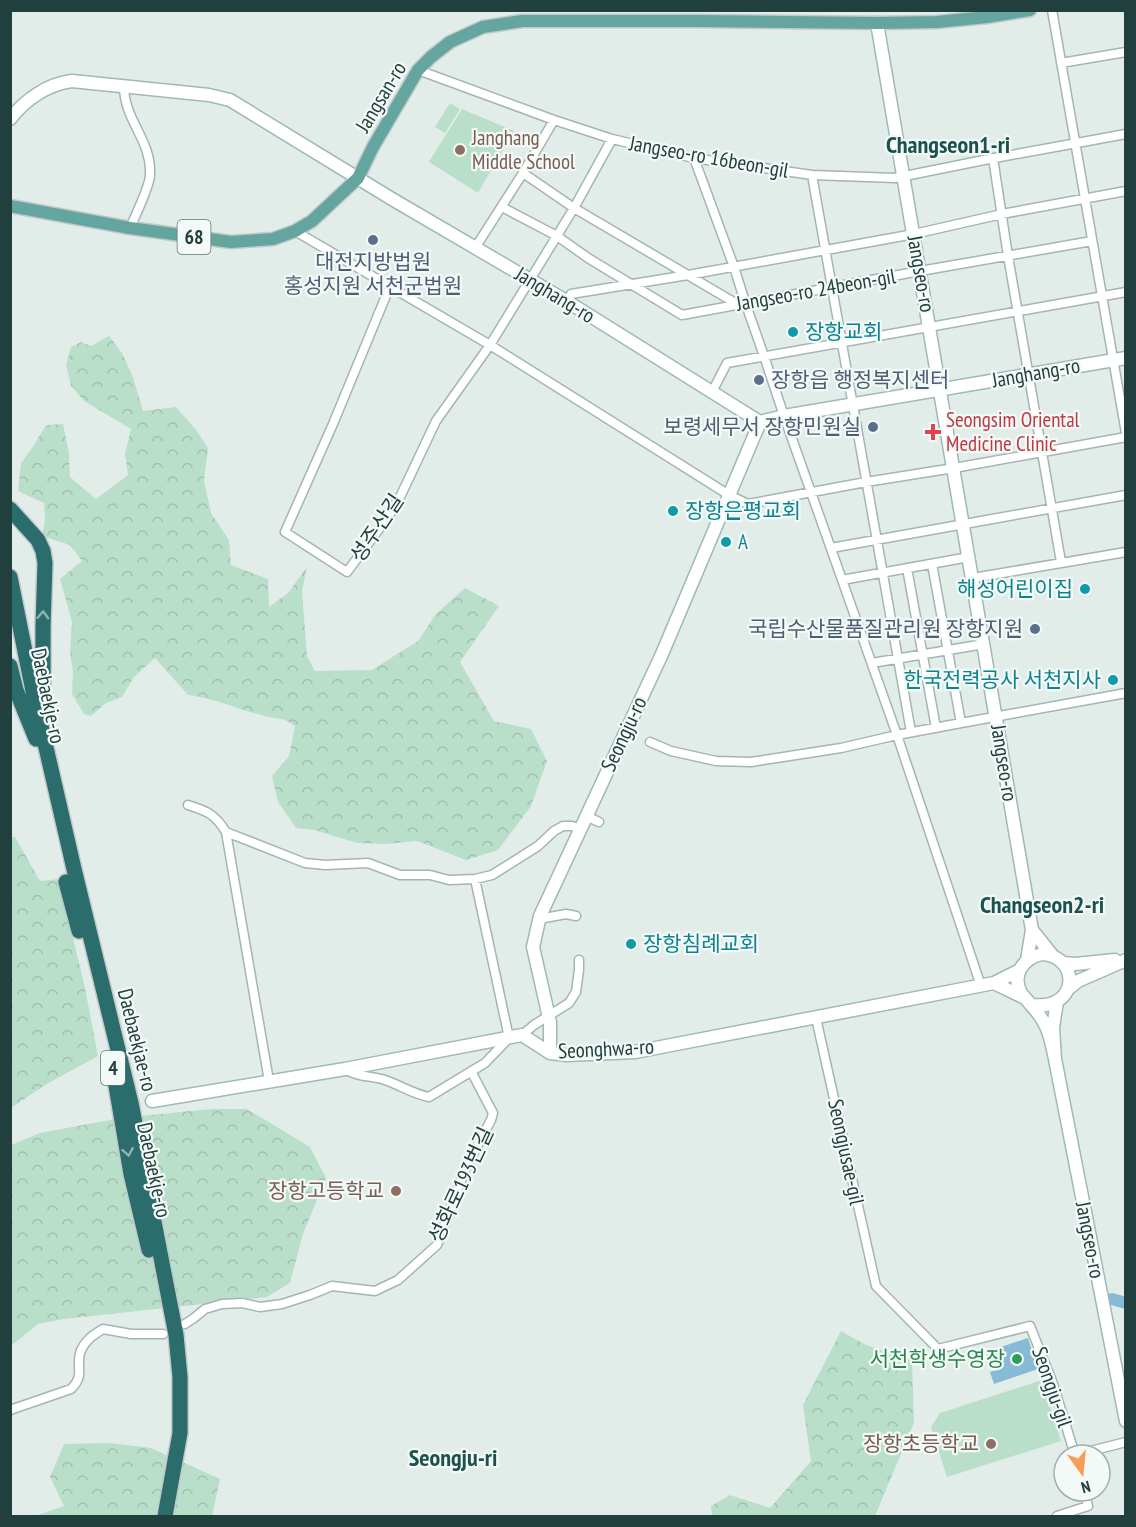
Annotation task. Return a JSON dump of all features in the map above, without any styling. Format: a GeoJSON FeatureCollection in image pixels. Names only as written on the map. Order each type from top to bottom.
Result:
{"type":"FeatureCollection","features":[{"type":"Feature","properties":{"kind":"highway"},"geometry":{"type":"LineString","coordinates":[[10,509],[38,540],[45,563],[40,737]]}},
{"type":"Feature","properties":{"kind":"highway","name":"Daebaekjae-ro"},"geometry":{"type":"LineString","coordinates":[[10,577],[40,737],[131,1103],[176,1335],[180,1377],[180,1433],[165,1516]]}},
{"type":"Feature","properties":{"kind":"highway","name":"Daebaekje-ro"},"geometry":{"type":"LineString","coordinates":[[10,624],[40,737],[72,908],[107,1035],[131,1174],[166,1323],[170,1351],[171,1448],[156,1516]]}},
{"type":"Feature","properties":{"kind":"highway"},"geometry":{"type":"LineString","coordinates":[[10,666],[16,690],[40,737]]}},
{"type":"Feature","properties":{"kind":"main road","name":"Jangsan-ro"},"geometry":{"type":"LineString","coordinates":[[10,206],[130,228],[231,242],[273,239],[295,231],[312,221],[358,178],[373,147],[418,70],[450,42],[483,27],[522,21],[937,22],[1030,10]]}},
{"type":"Feature","properties":{"kind":"street"},"geometry":{"type":"LineString","coordinates":[[295,231],[490,345],[729,495],[748,504],[1125,435],[1119,359],[1101,296],[1052,10]]}},
{"type":"Feature","properties":{"kind":"street","name":"Jangseo-ro"},"geometry":{"type":"LineString","coordinates":[[877,23],[1032,930]]}},
{"type":"Feature","properties":{"kind":"street"},"geometry":{"type":"LineString","coordinates":[[1061,63],[1125,52]]}},
{"type":"Feature","properties":{"kind":"street","name":"Jangseo-ro 16beon-gil"},"geometry":{"type":"LineString","coordinates":[[418,70],[612,139],[694,158],[812,175],[895,178],[1122,135]]}},
{"type":"Feature","properties":{"kind":"street","name":"Janghang-ro"},"geometry":{"type":"LineString","coordinates":[[10,119],[32,97],[62,82],[72,81],[209,95],[230,100],[568,302],[760,422],[1119,359]]}},
{"type":"Feature","properties":{"kind":"street"},"geometry":{"type":"LineString","coordinates":[[124,86],[124,99],[128,114],[146,146],[150,160],[150,178],[130,228]]}},
{"type":"Feature","properties":{"kind":"street"},"geometry":{"type":"LineString","coordinates":[[475,248],[554,120]]}},
{"type":"Feature","properties":{"kind":"street","name":"성주산길"},"geometry":{"type":"LineString","coordinates":[[390,286],[285,532],[347,572],[388,518],[436,421],[490,345],[530,281],[612,139]]}},
{"type":"Feature","properties":{"kind":"street"},"geometry":{"type":"LineString","coordinates":[[694,158],[734,267],[741,303],[764,356],[897,735],[988,985],[1029,1002],[1052,1004],[1078,981],[1125,959]]}},
{"type":"Feature","properties":{"kind":"street"},"geometry":{"type":"LineString","coordinates":[[993,158],[1017,312],[1061,562]]}},
{"type":"Feature","properties":{"kind":"street"},"geometry":{"type":"LineString","coordinates":[[523,173],[612,231],[741,303]]}},
{"type":"Feature","properties":{"kind":"street"},"geometry":{"type":"LineString","coordinates":[[812,175],[911,732]]}},
{"type":"Feature","properties":{"kind":"street"},"geometry":{"type":"LineString","coordinates":[[568,302],[571,294],[634,285],[914,234],[1002,214],[1125,191]]}},
{"type":"Feature","properties":{"kind":"street"},"geometry":{"type":"LineString","coordinates":[[502,207],[557,236],[588,258],[634,285]]}},
{"type":"Feature","properties":{"kind":"street","name":"Jangseo-ro 24beon-gil"},"geometry":{"type":"LineString","coordinates":[[634,285],[681,315],[1092,241]]}},
{"type":"Feature","properties":{"kind":"street"},"geometry":{"type":"LineString","coordinates":[[712,392],[727,363],[1125,292]]}},
{"type":"Feature","properties":{"kind":"street","name":"Seongju-ro"},"geometry":{"type":"LineString","coordinates":[[550,1053],[550,1022],[533,947],[539,919],[662,654],[760,422]]}},
{"type":"Feature","properties":{"kind":"street"},"geometry":{"type":"LineString","coordinates":[[831,548],[1125,495]]}},
{"type":"Feature","properties":{"kind":"street"},"geometry":{"type":"LineString","coordinates":[[973,578],[1125,552]]}},
{"type":"Feature","properties":{"kind":"street"},"geometry":{"type":"LineString","coordinates":[[842,580],[969,557]]}},
{"type":"Feature","properties":{"kind":"street"},"geometry":{"type":"LineString","coordinates":[[932,564],[961,723]]}},
{"type":"Feature","properties":{"kind":"street"},"geometry":{"type":"LineString","coordinates":[[907,568],[936,728]]}},
{"type":"Feature","properties":{"kind":"street"},"geometry":{"type":"LineString","coordinates":[[872,663],[984,644]]}},
{"type":"Feature","properties":{"kind":"street"},"geometry":{"type":"LineString","coordinates":[[650,742],[671,751],[698,757],[751,762],[841,748],[911,732],[1125,693]]}},
{"type":"Feature","properties":{"kind":"street"},"geometry":{"type":"LineString","coordinates":[[188,805],[208,812],[226,832],[269,1081]]}},
{"type":"Feature","properties":{"kind":"street"},"geometry":{"type":"LineString","coordinates":[[586,816],[599,822]]}},
{"type":"Feature","properties":{"kind":"street"},"geometry":{"type":"LineString","coordinates":[[226,832],[305,863],[325,865],[368,863],[400,875],[430,875],[449,880],[475,879],[492,875],[538,846],[563,826],[580,829]]}},
{"type":"Feature","properties":{"kind":"street"},"geometry":{"type":"LineString","coordinates":[[475,879],[509,1038]]}},
{"type":"Feature","properties":{"kind":"street"},"geometry":{"type":"LineString","coordinates":[[539,919],[566,914],[576,916]]}},
{"type":"Feature","properties":{"kind":"street"},"geometry":{"type":"LineString","coordinates":[[1032,930],[1052,956]]}},
{"type":"Feature","properties":{"kind":"street"},"geometry":{"type":"LineString","coordinates":[[1024,965],[1032,930]]}},
{"type":"Feature","properties":{"kind":"street"},"geometry":{"type":"LineString","coordinates":[[1055,1059],[1049,1033],[1042,1017],[1021,992],[1018,975],[1024,965],[1034,956],[1042,954],[1052,956],[1064,963],[1068,970],[1070,978],[1068,989]]}},
{"type":"Feature","properties":{"kind":"street"},"geometry":{"type":"LineString","coordinates":[[1064,963],[1097,963],[1125,959]]}},
{"type":"Feature","properties":{"kind":"street"},"geometry":{"type":"LineString","coordinates":[[152,1101],[345,1069],[522,1035],[569,1003],[576,992],[579,960]]}},
{"type":"Feature","properties":{"kind":"street","name":"Seonghwa-ro"},"geometry":{"type":"LineString","coordinates":[[522,1035],[550,1053],[567,1055],[635,1052],[988,985],[1024,965]]}},
{"type":"Feature","properties":{"kind":"street"},"geometry":{"type":"LineString","coordinates":[[1055,1059],[1053,1028],[1057,1001]]}},
{"type":"Feature","properties":{"kind":"street","name":"Seongjusae-gil"},"geometry":{"type":"LineString","coordinates":[[816,1018],[876,1286],[938,1349]]}},
{"type":"Feature","properties":{"kind":"street"},"geometry":{"type":"LineString","coordinates":[[345,1069],[353,1074],[384,1080],[420,1096],[429,1097],[485,1063],[509,1038]]}},
{"type":"Feature","properties":{"kind":"street","name":"Jangseo-ro"},"geometry":{"type":"LineString","coordinates":[[1055,1059],[1125,1421]]}},
{"type":"Feature","properties":{"kind":"street","name":"성화로193번길"},"geometry":{"type":"LineString","coordinates":[[185,1324],[205,1309],[222,1304],[242,1303],[260,1307],[282,1304],[332,1286],[375,1291],[398,1280],[419,1262],[437,1245],[466,1167],[494,1113],[471,1071]]}},
{"type":"Feature","properties":{"kind":"street","name":"Seongju-gil"},"geometry":{"type":"LineString","coordinates":[[938,1349],[1030,1326],[1052,1381],[1071,1443]]}},
{"type":"Feature","properties":{"kind":"street"},"geometry":{"type":"LineString","coordinates":[[10,1410],[70,1389],[76,1383],[80,1371],[80,1353],[89,1337],[103,1329],[131,1334],[163,1334]]}},
{"type":"Feature","properties":{"kind":"street"},"geometry":{"type":"LineString","coordinates":[[1058,1516],[1088,1506],[1087,1503]]}},
{"type":"Feature","properties":{"kind":"green space"},"geometry":{"type":"Polygon","coordinates":[[[450,103],[460,109],[445,133],[435,127],[450,103]]]}},
{"type":"Feature","properties":{"kind":"green space"},"geometry":{"type":"Polygon","coordinates":[[[462,109],[514,131],[478,193],[429,162],[462,109]]]}},
{"type":"Feature","properties":{"kind":"green space"},"geometry":{"type":"Polygon","coordinates":[[[109,336],[122,353],[133,377],[143,411],[176,407],[208,448],[204,481],[211,513],[229,540],[231,565],[268,579],[269,607],[288,593],[307,567],[302,591],[307,656],[315,671],[372,670],[418,641],[436,614],[465,588],[499,606],[460,662],[494,721],[531,729],[547,761],[531,806],[498,850],[466,860],[417,841],[385,844],[357,843],[314,830],[296,828],[278,802],[272,776],[289,756],[295,726],[283,719],[188,695],[155,658],[134,677],[122,697],[106,703],[91,716],[84,714],[72,694],[73,672],[70,651],[72,622],[60,579],[82,561],[70,545],[42,536],[45,520],[44,503],[18,491],[21,463],[46,425],[63,424],[69,454],[70,477],[96,499],[128,475],[125,453],[131,429],[84,401],[71,386],[66,365],[71,347],[81,342],[91,346],[109,336]]]}},
{"type":"Feature","properties":{"kind":"green space"},"geometry":{"type":"Polygon","coordinates":[[[10,837],[15,837],[40,881],[59,879],[85,988],[98,1056],[45,1085],[11,1108],[10,837]]]}},
{"type":"Feature","properties":{"kind":"green space"},"geometry":{"type":"Polygon","coordinates":[[[211,1109],[247,1109],[310,1147],[326,1178],[303,1234],[290,1283],[267,1297],[64,1319],[38,1324],[11,1346],[11,1145],[40,1133],[121,1118],[211,1109]]]}},
{"type":"Feature","properties":{"kind":"green space"},"geometry":{"type":"Polygon","coordinates":[[[841,1331],[866,1345],[912,1360],[914,1423],[875,1516],[712,1516],[711,1506],[730,1495],[770,1508],[811,1461],[803,1405],[841,1331]]]}},
{"type":"Feature","properties":{"kind":"green space"},"geometry":{"type":"Polygon","coordinates":[[[1042,1380],[1061,1441],[947,1477],[931,1427],[940,1413],[1042,1380]]]}},
{"type":"Feature","properties":{"kind":"green space"},"geometry":{"type":"Polygon","coordinates":[[[110,1443],[151,1448],[220,1479],[212,1516],[35,1516],[64,1506],[50,1477],[64,1444],[110,1443]]]}},
{"type":"Feature","properties":{"kind":"water","name":"서천학생수영장"},"geometry":{"type":"Polygon","coordinates":[[[1028,1338],[1038,1369],[994,1384],[990,1372],[1002,1368],[995,1349],[1028,1338]]]}},
{"type":"Feature","properties":{"kind":"waterway"},"geometry":{"type":"LineString","coordinates":[[1112,1299],[1126,1303]]}},
{"type":"Feature","properties":{"kind":"place","name":"Janghang Middle School"},"geometry":{"type":"Point","coordinates":[460,150]}},
{"type":"Feature","properties":{"kind":"place","name":"대전지방법원 홍성지원 서천군법원"},"geometry":{"type":"Point","coordinates":[373,240]}},
{"type":"Feature","properties":{"kind":"place","name":"장항교회"},"geometry":{"type":"Point","coordinates":[793,332]}},
{"type":"Feature","properties":{"kind":"place","name":"장항읍 행정복지센터"},"geometry":{"type":"Point","coordinates":[759,380]}},
{"type":"Feature","properties":{"kind":"place","name":"보령세무서 장항민원실"},"geometry":{"type":"Point","coordinates":[873,427]}},
{"type":"Feature","properties":{"kind":"place","name":"Seongsim Oriental Medicine Clinic"},"geometry":{"type":"Point","coordinates":[933,432]}},
{"type":"Feature","properties":{"kind":"place","name":"장항은평교회"},"geometry":{"type":"Point","coordinates":[673,511]}},
{"type":"Feature","properties":{"kind":"place","name":"A"},"geometry":{"type":"Point","coordinates":[726,542]}},
{"type":"Feature","properties":{"kind":"place","name":"해성어린이집"},"geometry":{"type":"Point","coordinates":[1085,589]}},
{"type":"Feature","properties":{"kind":"place","name":"국립수산물품질관리원 장항지원"},"geometry":{"type":"Point","coordinates":[1035,629]}},
{"type":"Feature","properties":{"kind":"place","name":"한국전력공사 서천지사"},"geometry":{"type":"Point","coordinates":[1113,680]}},
{"type":"Feature","properties":{"kind":"place","name":"장항침례교회"},"geometry":{"type":"Point","coordinates":[631,944]}},
{"type":"Feature","properties":{"kind":"place","name":"장항고등학교"},"geometry":{"type":"Point","coordinates":[396,1191]}},
{"type":"Feature","properties":{"kind":"place","name":"서천학생수영장"},"geometry":{"type":"Point","coordinates":[1017,1359]}},
{"type":"Feature","properties":{"kind":"place","name":"장항초등학교"},"geometry":{"type":"Point","coordinates":[991,1444]}},
{"type":"Feature","properties":{"kind":"district","name":"Changseon1-ri"},"geometry":{"type":"Point","coordinates":[948,145]}},
{"type":"Feature","properties":{"kind":"district","name":"Changseon2-ri"},"geometry":{"type":"Point","coordinates":[1042,905]}},
{"type":"Feature","properties":{"kind":"district","name":"Seongju-ri"},"geometry":{"type":"Point","coordinates":[453,1458]}}]}
